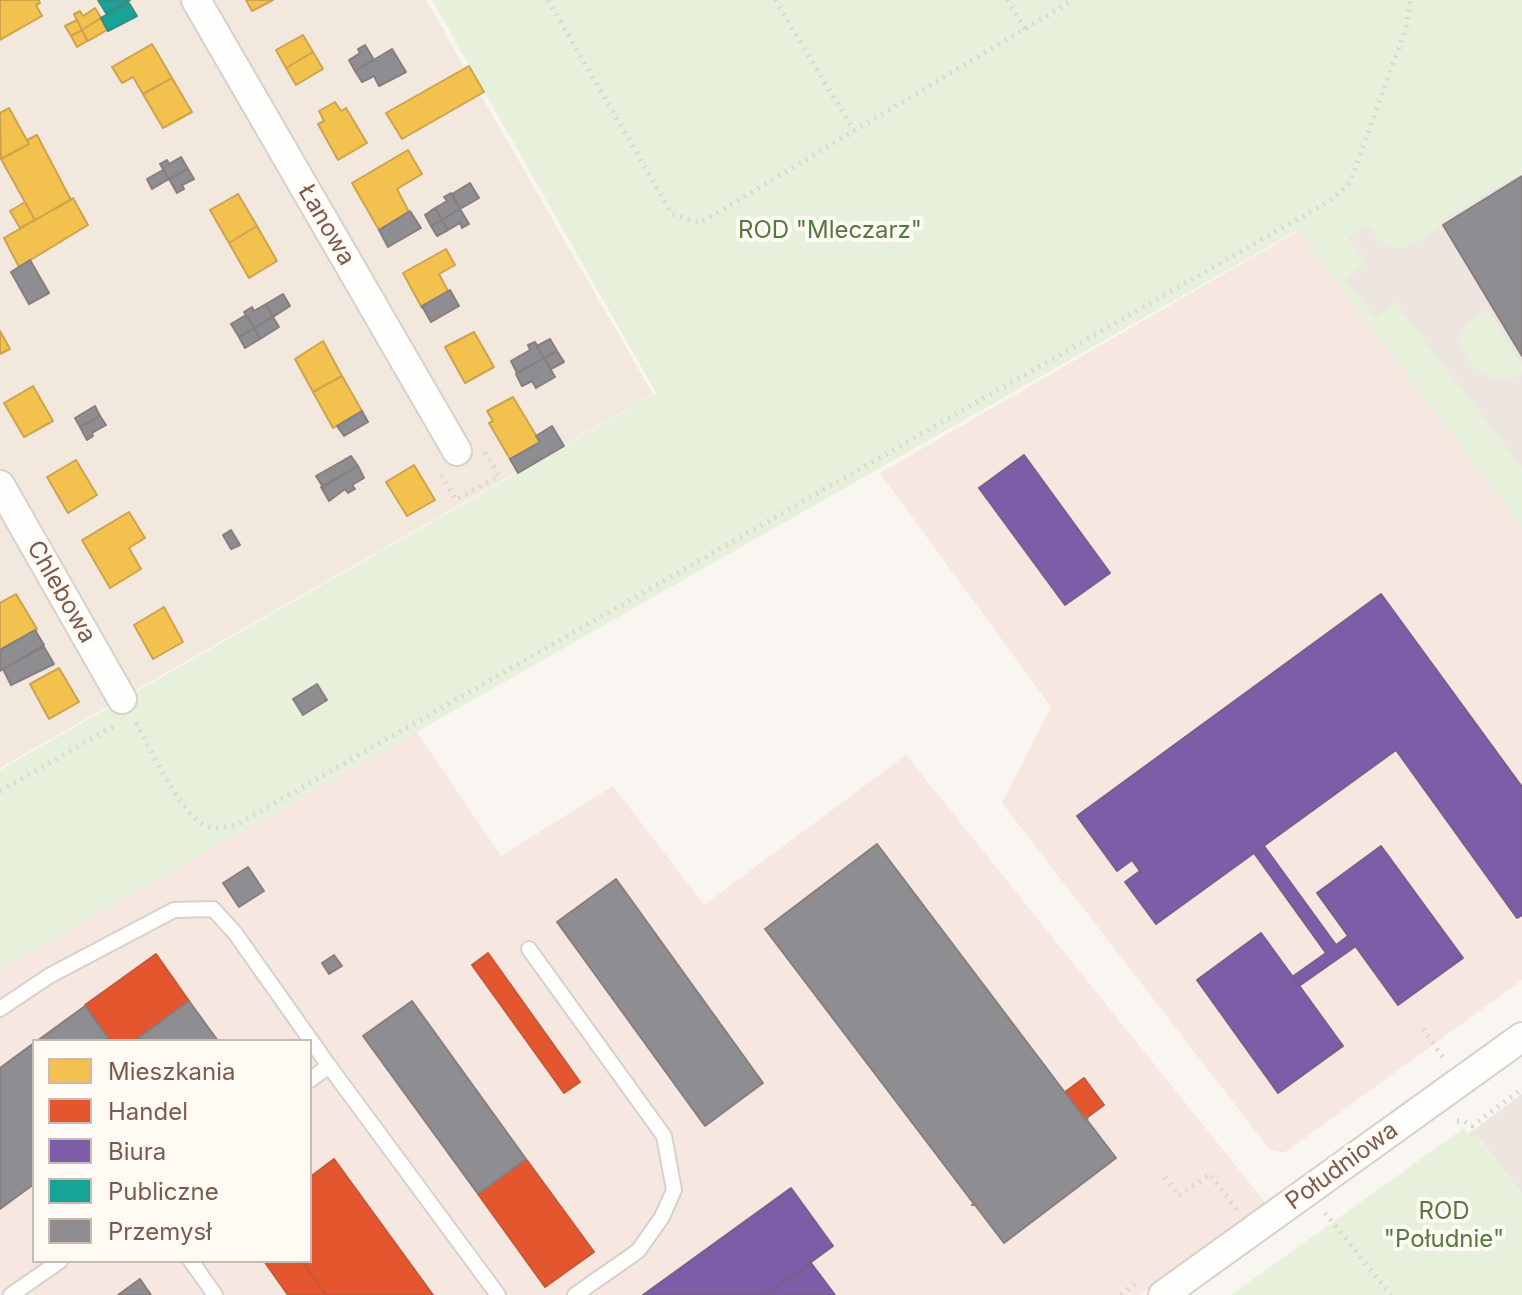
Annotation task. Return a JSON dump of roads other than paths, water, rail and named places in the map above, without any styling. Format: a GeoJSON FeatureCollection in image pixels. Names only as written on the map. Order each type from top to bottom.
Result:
{"type":"FeatureCollection","features":[{"type":"Feature","properties":{"kind":"street","name":"Łanowa"},"geometry":{"type":"LineString","coordinates":[[196,0],[457,451]]}},
{"type":"Feature","properties":{"kind":"street","name":"Chlebowa"},"geometry":{"type":"LineString","coordinates":[[0,485],[124,712]]}},
{"type":"Feature","properties":{"kind":"street","name":"Południowa"},"geometry":{"type":"LineString","coordinates":[[1155,1286],[1307,1190],[1522,1037]]}},
{"type":"Feature","properties":{"kind":"lane"},"geometry":{"type":"LineString","coordinates":[[0,1009],[49,976],[174,910],[213,909],[235,933],[310,1039]]}},
{"type":"Feature","properties":{"kind":"lane"},"geometry":{"type":"LineString","coordinates":[[529,949],[664,1136],[674,1190],[662,1217],[638,1251],[575,1295]]}},
{"type":"Feature","properties":{"kind":"lane"},"geometry":{"type":"LineString","coordinates":[[312,1042],[498,1295]]}},
{"type":"Feature","properties":{"kind":"lane"},"geometry":{"type":"LineString","coordinates":[[312,1079],[329,1066]]}},
{"type":"Feature","properties":{"kind":"lane"},"geometry":{"type":"LineString","coordinates":[[11,1295],[57,1263]]}},
{"type":"Feature","properties":{"kind":"lane"},"geometry":{"type":"LineString","coordinates":[[192,1263],[215,1295]]}},
{"type":"Feature","properties":{"kind":"park label","name":"ROD \"Mleczarz\""},"geometry":{"type":"Point","coordinates":[830,231]}},
{"type":"Feature","properties":{"kind":"park label","name":"ROD \"Południe\""},"geometry":{"type":"Point","coordinates":[1444,1226]}}]}
